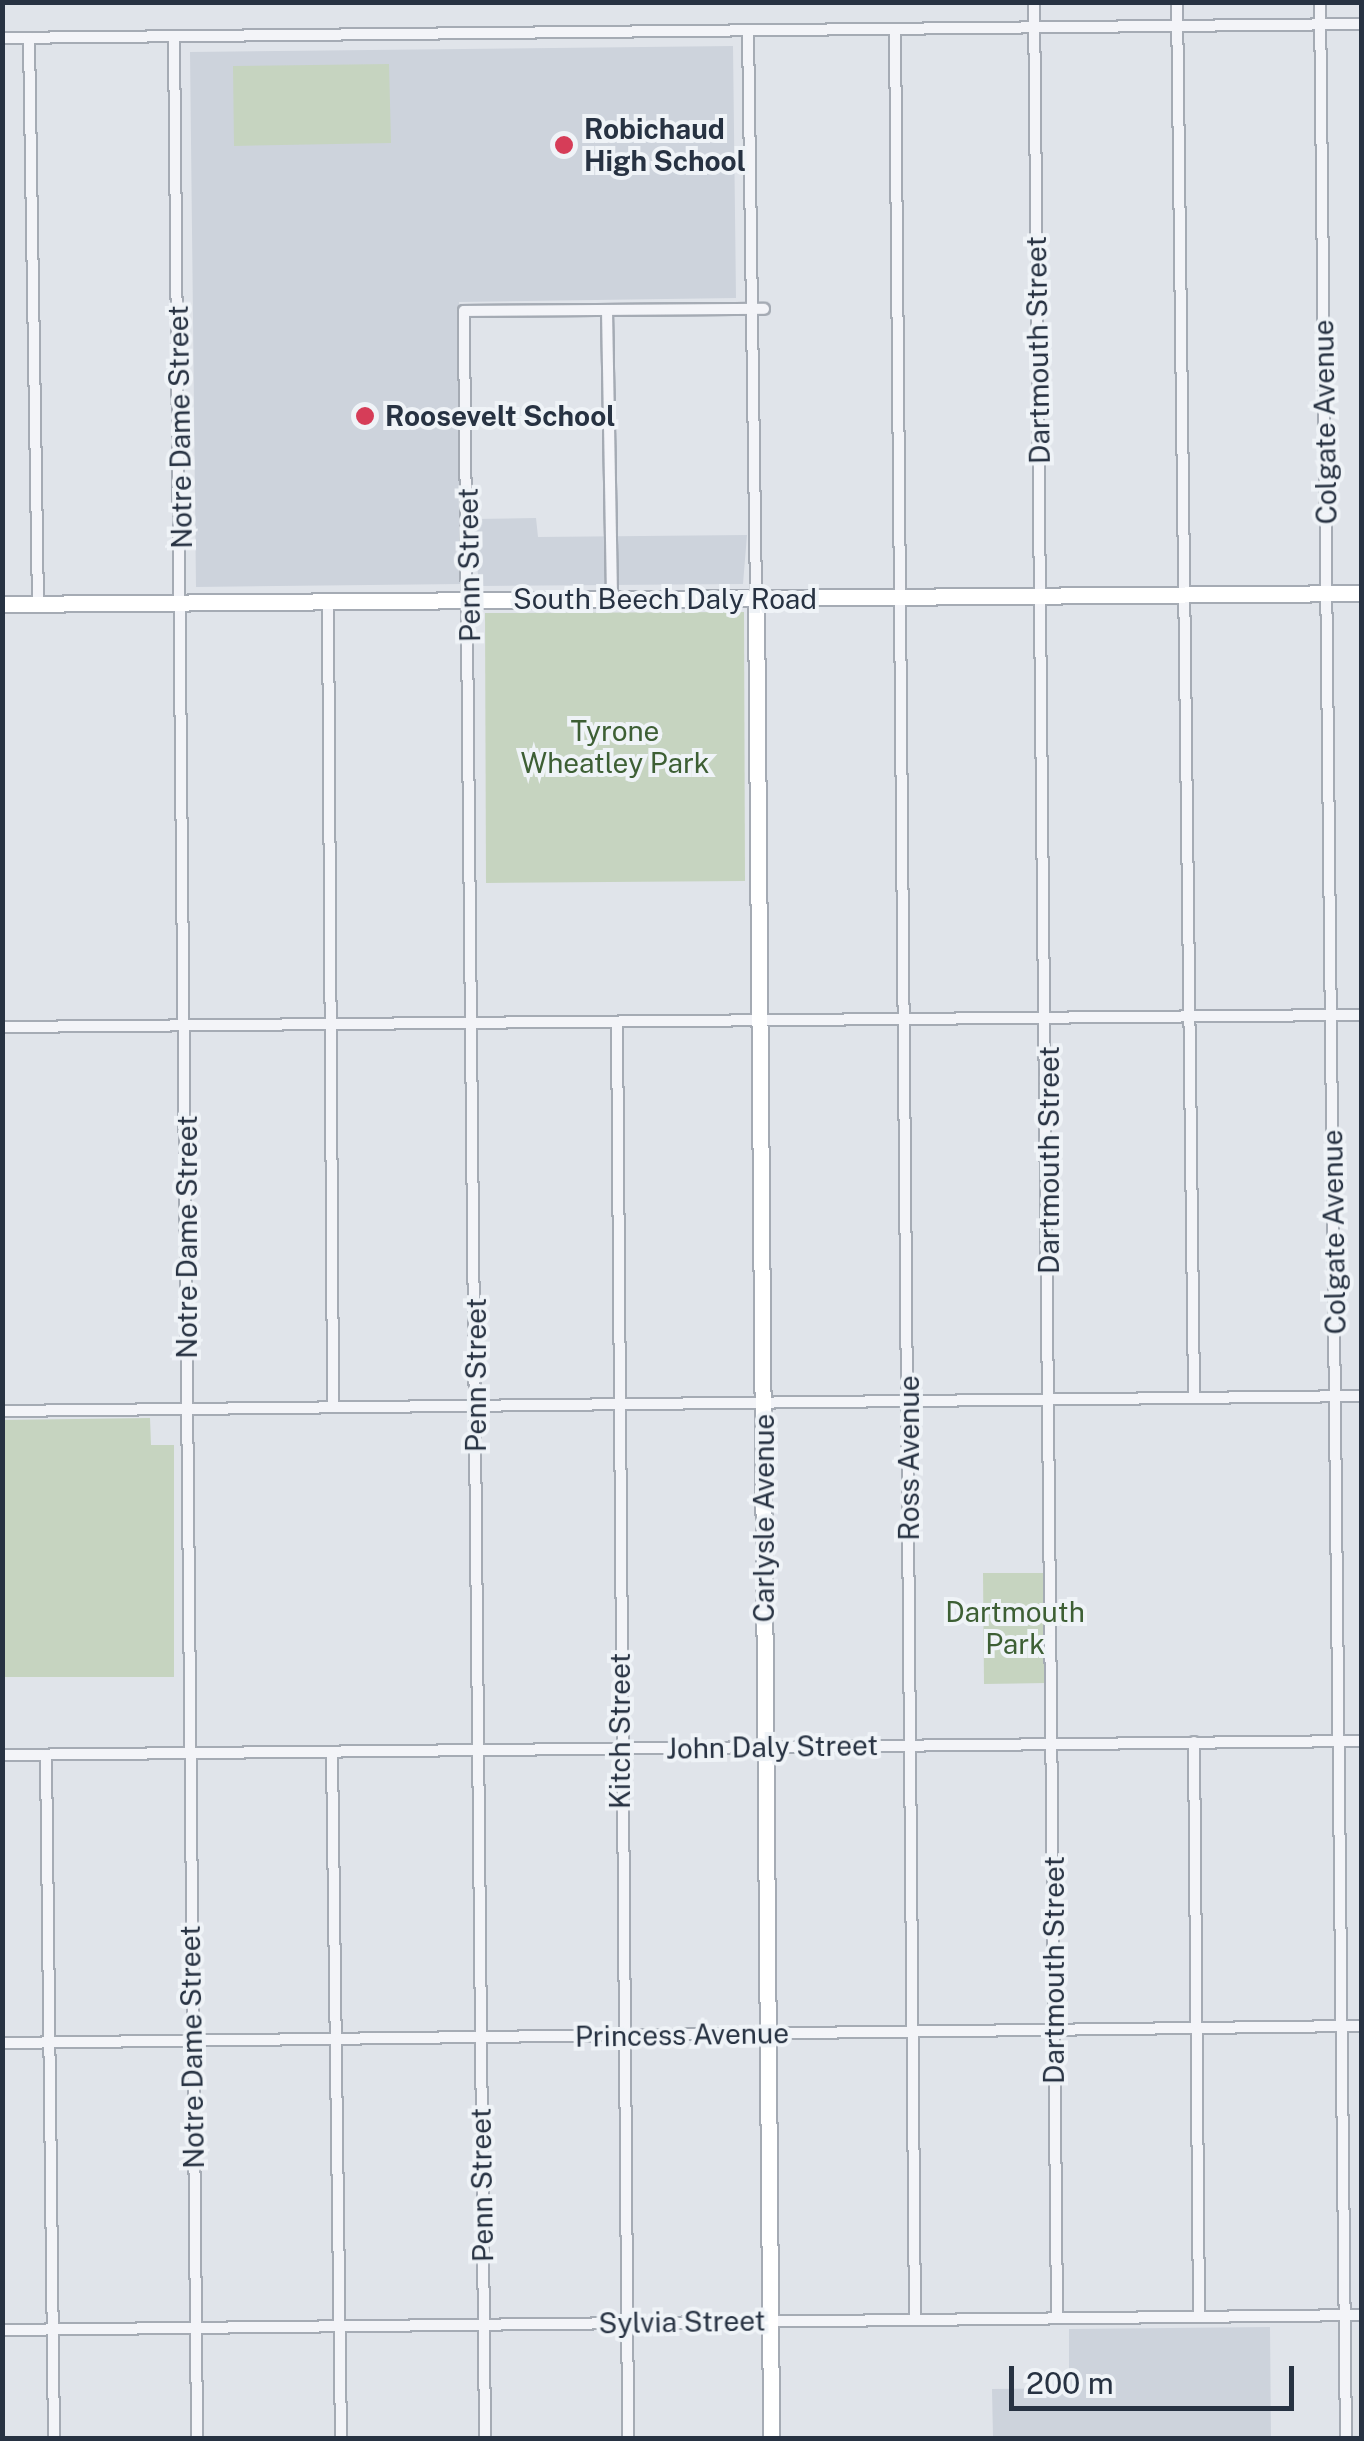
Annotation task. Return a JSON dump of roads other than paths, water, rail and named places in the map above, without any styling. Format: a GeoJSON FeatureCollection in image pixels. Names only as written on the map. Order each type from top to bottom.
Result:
{"type":"FeatureCollection","features":[{"type":"Feature","properties":{"kind":"street","name":"Dartmouth Street"},"geometry":{"type":"LineString","coordinates":[[1034,2],[1048,1018],[1057,2317]]}},
{"type":"Feature","properties":{"kind":"street"},"geometry":{"type":"LineString","coordinates":[[1176,2],[1194,1398]]}},
{"type":"Feature","properties":{"kind":"street","name":"Colgate Avenue"},"geometry":{"type":"LineString","coordinates":[[1320,2],[1346,2438]]}},
{"type":"Feature","properties":{"kind":"street"},"geometry":{"type":"LineString","coordinates":[[2,38],[1362,24]]}},
{"type":"Feature","properties":{"kind":"street","name":"Ross Avenue"},"geometry":{"type":"LineString","coordinates":[[895,29],[894,309],[902,597],[915,2319]]}},
{"type":"Feature","properties":{"kind":"street"},"geometry":{"type":"LineString","coordinates":[[748,30],[758,309],[756,598]]}},
{"type":"Feature","properties":{"kind":"street","name":"Notre Dame Street"},"geometry":{"type":"LineString","coordinates":[[174,36],[183,602],[197,2438]]}},
{"type":"Feature","properties":{"kind":"street"},"geometry":{"type":"LineString","coordinates":[[28,38],[38,604]]}},
{"type":"Feature","properties":{"kind":"street"},"geometry":{"type":"LineString","coordinates":[[612,600],[607,310],[758,309]]}},
{"type":"Feature","properties":{"kind":"street","name":"Penn Street"},"geometry":{"type":"LineString","coordinates":[[485,2438],[470,600],[464,311],[607,310]]}},
{"type":"Feature","properties":{"kind":"street","name":"South Beech Daly Road"},"geometry":{"type":"LineString","coordinates":[[2,604],[1362,593]]}},
{"type":"Feature","properties":{"kind":"street","name":"Carlysle Avenue"},"geometry":{"type":"LineString","coordinates":[[756,598],[771,2438]]}},
{"type":"Feature","properties":{"kind":"street"},"geometry":{"type":"LineString","coordinates":[[328,602],[332,1408]]}},
{"type":"Feature","properties":{"kind":"street"},"geometry":{"type":"LineString","coordinates":[[2,1027],[1362,1016]]}},
{"type":"Feature","properties":{"kind":"street","name":"Kitch Street"},"geometry":{"type":"LineString","coordinates":[[617,1024],[628,2438]]}},
{"type":"Feature","properties":{"kind":"street"},"geometry":{"type":"LineString","coordinates":[[2,1411],[1362,1396]]}},
{"type":"Feature","properties":{"kind":"street","name":"John Daly Street"},"geometry":{"type":"LineString","coordinates":[[2,1755],[1362,1741]]}},
{"type":"Feature","properties":{"kind":"street"},"geometry":{"type":"LineString","coordinates":[[1194,1742],[1199,2316]]}},
{"type":"Feature","properties":{"kind":"street"},"geometry":{"type":"LineString","coordinates":[[332,1752],[341,2438]]}},
{"type":"Feature","properties":{"kind":"street"},"geometry":{"type":"LineString","coordinates":[[46,1755],[54,2438]]}},
{"type":"Feature","properties":{"kind":"street","name":"Princess Avenue"},"geometry":{"type":"LineString","coordinates":[[2,2042],[1362,2026]]}},
{"type":"Feature","properties":{"kind":"street","name":"Sylvia Street"},"geometry":{"type":"LineString","coordinates":[[2,2330],[1362,2314]]}},
{"type":"Feature","properties":{"kind":"place","name":"Robichaud High School"},"geometry":{"type":"Point","coordinates":[564,145]}},
{"type":"Feature","properties":{"kind":"place","name":"Roosevelt School"},"geometry":{"type":"Point","coordinates":[365,416]}},
{"type":"Feature","properties":{"kind":"park label","name":"Tyrone Wheatley Park"},"geometry":{"type":"Point","coordinates":[615,747]}},
{"type":"Feature","properties":{"kind":"park label","name":"Dartmouth Park"},"geometry":{"type":"Point","coordinates":[1015,1628]}}]}
